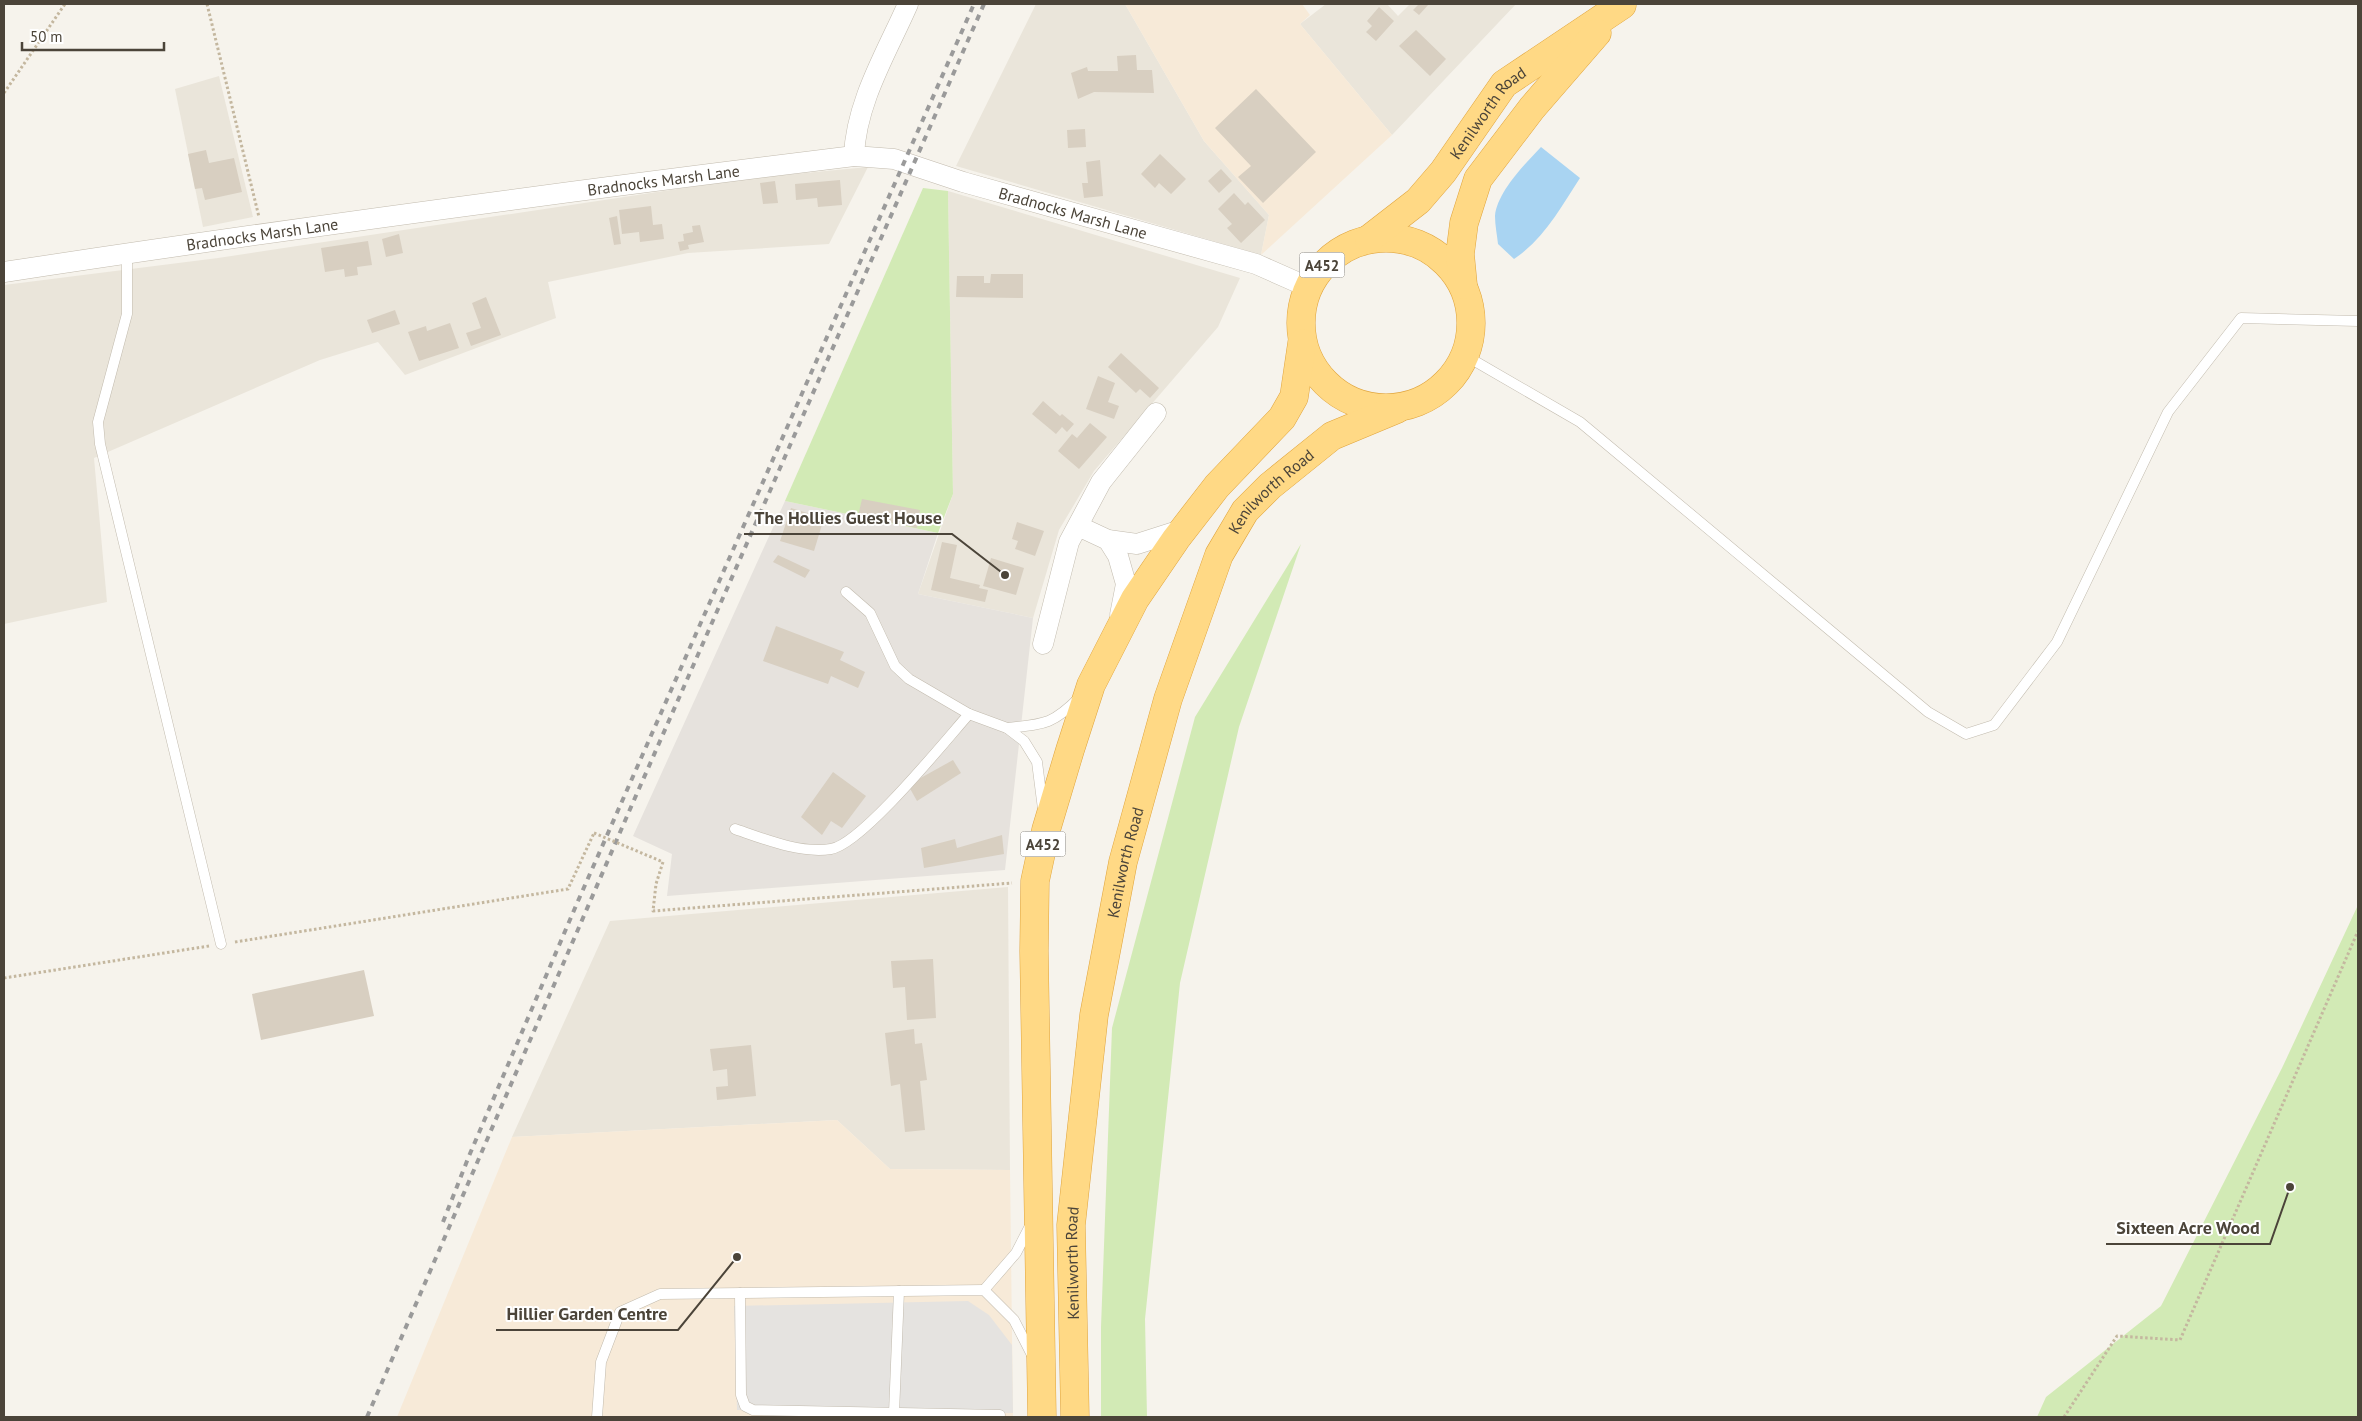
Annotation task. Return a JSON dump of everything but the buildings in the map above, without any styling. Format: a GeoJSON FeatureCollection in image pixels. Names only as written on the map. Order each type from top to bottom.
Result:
{"type":"FeatureCollection","features":[{"type":"Feature","properties":{"kind":"highway","name":"Kenilworth Road"},"geometry":{"type":"LineString","coordinates":[[1369,239],[1418,202],[1443,172],[1504,84],[1622,4]]}},
{"type":"Feature","properties":{"kind":"highway","name":"Kenilworth Road"},"geometry":{"type":"LineString","coordinates":[[1463,286],[1460,254],[1464,223],[1478,179],[1532,108],[1622,4]]}},
{"type":"Feature","properties":{"kind":"highway","name":"A452"},"geometry":{"type":"LineString","coordinates":[[1398,238],[1424,246],[1447,263],[1463,286],[1471,308],[1472,332],[1466,356],[1450,381],[1426,400],[1397,409],[1366,407],[1337,394],[1315,372],[1302,343],[1300,314],[1308,287],[1323,264],[1344,248],[1369,239],[1398,238]]}},
{"type":"Feature","properties":{"kind":"highway","name":"Kenilworth Road"},"geometry":{"type":"LineString","coordinates":[[1042,1417],[1040,1208],[1034,951],[1035,881],[1046,830],[1092,685],[1134,599],[1217,486],[1282,418],[1294,397],[1302,343]]}},
{"type":"Feature","properties":{"kind":"highway","name":"Kenilworth Road"},"geometry":{"type":"LineString","coordinates":[[1075,1417],[1071,1225],[1094,1015],[1123,862],[1168,699],[1219,555],[1246,511],[1270,486],[1332,436],[1397,409]]}},
{"type":"Feature","properties":{"kind":"street"},"geometry":{"type":"LineString","coordinates":[[854,156],[854,134],[864,102],[908,4]]}},
{"type":"Feature","properties":{"kind":"street","name":"Bradnocks Marsh Lane"},"geometry":{"type":"LineString","coordinates":[[4,272],[264,233],[569,191],[854,156],[894,159],[963,182],[1256,264],[1308,287]]}},
{"type":"Feature","properties":{"kind":"street"},"geometry":{"type":"LineString","coordinates":[[1043,644],[1069,542],[1101,482],[1156,414]]}},
{"type":"Feature","properties":{"kind":"street"},"geometry":{"type":"LineString","coordinates":[[1078,526],[1108,540],[1137,544],[1184,529]]}},
{"type":"Feature","properties":{"kind":"street","name":"Kenilworth Road"},"geometry":{"type":"LineString","coordinates":[[1108,540],[1118,556],[1126,584],[1116,635]]}},
{"type":"Feature","properties":{"kind":"lane"},"geometry":{"type":"LineString","coordinates":[[127,254],[127,314],[98,422],[100,444],[221,944]]}},
{"type":"Feature","properties":{"kind":"lane"},"geometry":{"type":"LineString","coordinates":[[1466,356],[1580,422],[1928,712],[1966,734],[1994,725],[2057,642],[2168,412],[2241,318],[2358,321]]}},
{"type":"Feature","properties":{"kind":"lane"},"geometry":{"type":"LineString","coordinates":[[846,592],[870,613],[895,666],[908,679],[969,714],[1007,728],[1024,741],[1037,762],[1046,830]]}},
{"type":"Feature","properties":{"kind":"lane"},"geometry":{"type":"LineString","coordinates":[[1007,728],[1040,724],[1061,716],[1092,685]]}},
{"type":"Feature","properties":{"kind":"lane"},"geometry":{"type":"LineString","coordinates":[[735,829],[789,847],[832,849],[860,834],[969,714]]}},
{"type":"Feature","properties":{"kind":"lane"},"geometry":{"type":"LineString","coordinates":[[984,1290],[1016,1253],[1040,1208]]}},
{"type":"Feature","properties":{"kind":"lane"},"geometry":{"type":"LineString","coordinates":[[597,1417],[601,1362],[620,1312],[660,1294],[984,1290],[1014,1320],[1042,1374]]}},
{"type":"Feature","properties":{"kind":"lane"},"geometry":{"type":"LineString","coordinates":[[894,1413],[899,1291]]}},
{"type":"Feature","properties":{"kind":"lane"},"geometry":{"type":"LineString","coordinates":[[740,1293],[741,1395],[746,1406],[753,1410],[1000,1416]]}},
{"type":"Feature","properties":{"kind":"path"},"geometry":{"type":"LineString","coordinates":[[4,93],[64,4]]}},
{"type":"Feature","properties":{"kind":"path"},"geometry":{"type":"LineString","coordinates":[[207,4],[264,233]]}},
{"type":"Feature","properties":{"kind":"path"},"geometry":{"type":"LineString","coordinates":[[4,978],[568,889],[594,833],[663,862],[656,884],[653,911],[1035,881]]}},
{"type":"Feature","properties":{"kind":"path"},"geometry":{"type":"LineString","coordinates":[[2064,1417],[2116,1336],[2180,1340],[2358,931]]}},
{"type":"Feature","properties":{"kind":"shaded area"},"geometry":{"type":"Polygon","coordinates":[[[1036,4],[1125,4],[1204,141],[1269,215],[1261,255],[956,166],[1036,4]]]}},
{"type":"Feature","properties":{"kind":"shaded area"},"geometry":{"type":"Polygon","coordinates":[[[1125,4],[1302,4],[1310,15],[1300,24],[1392,135],[1261,255],[1269,215],[1204,141],[1125,4]]]}},
{"type":"Feature","properties":{"kind":"shaded area"},"geometry":{"type":"Polygon","coordinates":[[[1326,4],[1387,4],[1398,16],[1410,4],[1516,4],[1392,135],[1300,24],[1326,4]]]}},
{"type":"Feature","properties":{"kind":"shaded area"},"geometry":{"type":"Polygon","coordinates":[[[219,76],[253,217],[203,227],[175,89],[219,76]]]}},
{"type":"Feature","properties":{"kind":"shaded area"},"geometry":{"type":"Polygon","coordinates":[[[868,167],[829,244],[688,253],[548,282],[556,318],[405,375],[378,342],[320,360],[94,458],[107,602],[4,624],[4,285],[218,258],[750,178],[868,167]]]}},
{"type":"Feature","properties":{"kind":"shaded area"},"geometry":{"type":"Polygon","coordinates":[[[948,191],[1240,278],[1218,327],[1094,471],[1059,530],[1033,618],[918,594],[953,494],[948,191]]]}},
{"type":"Feature","properties":{"kind":"shaded area"},"geometry":{"type":"Polygon","coordinates":[[[785,501],[938,533],[918,594],[1033,618],[1005,870],[667,896],[672,854],[633,836],[785,501]]]}},
{"type":"Feature","properties":{"kind":"shaded area"},"geometry":{"type":"Polygon","coordinates":[[[1008,887],[1010,1170],[890,1169],[837,1120],[512,1137],[610,921],[1008,887]]]}},
{"type":"Feature","properties":{"kind":"shaded area"},"geometry":{"type":"Polygon","coordinates":[[[837,1120],[890,1169],[1010,1170],[1013,1417],[397,1417],[512,1137],[837,1120]]]}},
{"type":"Feature","properties":{"kind":"shaded area"},"geometry":{"type":"Polygon","coordinates":[[[968,1301],[989,1315],[1012,1345],[1013,1413],[737,1410],[734,1306],[968,1301]]]}},
{"type":"Feature","properties":{"kind":"green space"},"geometry":{"type":"Polygon","coordinates":[[[923,188],[948,191],[953,494],[938,533],[785,501],[923,188]]]}},
{"type":"Feature","properties":{"kind":"green space"},"geometry":{"type":"Polygon","coordinates":[[[1301,544],[1239,727],[1180,983],[1145,1319],[1147,1417],[1101,1417],[1101,1327],[1112,1028],[1195,717],[1301,544]]]}},
{"type":"Feature","properties":{"kind":"green space"},"geometry":{"type":"Polygon","coordinates":[[[2358,905],[2358,1417],[2037,1417],[2046,1397],[2161,1306],[2282,1068],[2358,905]]]}},
{"type":"Feature","properties":{"kind":"water"},"geometry":{"type":"Polygon","coordinates":[[[1541,147],[1580,178],[1543,232],[1525,251],[1514,259],[1498,244],[1495,219],[1497,207],[1513,178],[1541,147]]]}},
{"type":"Feature","properties":{"kind":"railway"},"geometry":{"type":"LineString","coordinates":[[443,1222],[469,1156],[578,901],[974,4]]}},
{"type":"Feature","properties":{"kind":"railway"},"geometry":{"type":"LineString","coordinates":[[367,1417],[631,807],[984,4]]}},
{"type":"Feature","properties":{"kind":"place","name":"The Hollies Guest House"},"geometry":{"type":"Point","coordinates":[1005,575]}},
{"type":"Feature","properties":{"kind":"place","name":"Sixteen Acre Wood"},"geometry":{"type":"Point","coordinates":[2290,1187]}},
{"type":"Feature","properties":{"kind":"place","name":"Hillier Garden Centre"},"geometry":{"type":"Point","coordinates":[737,1257]}}]}
